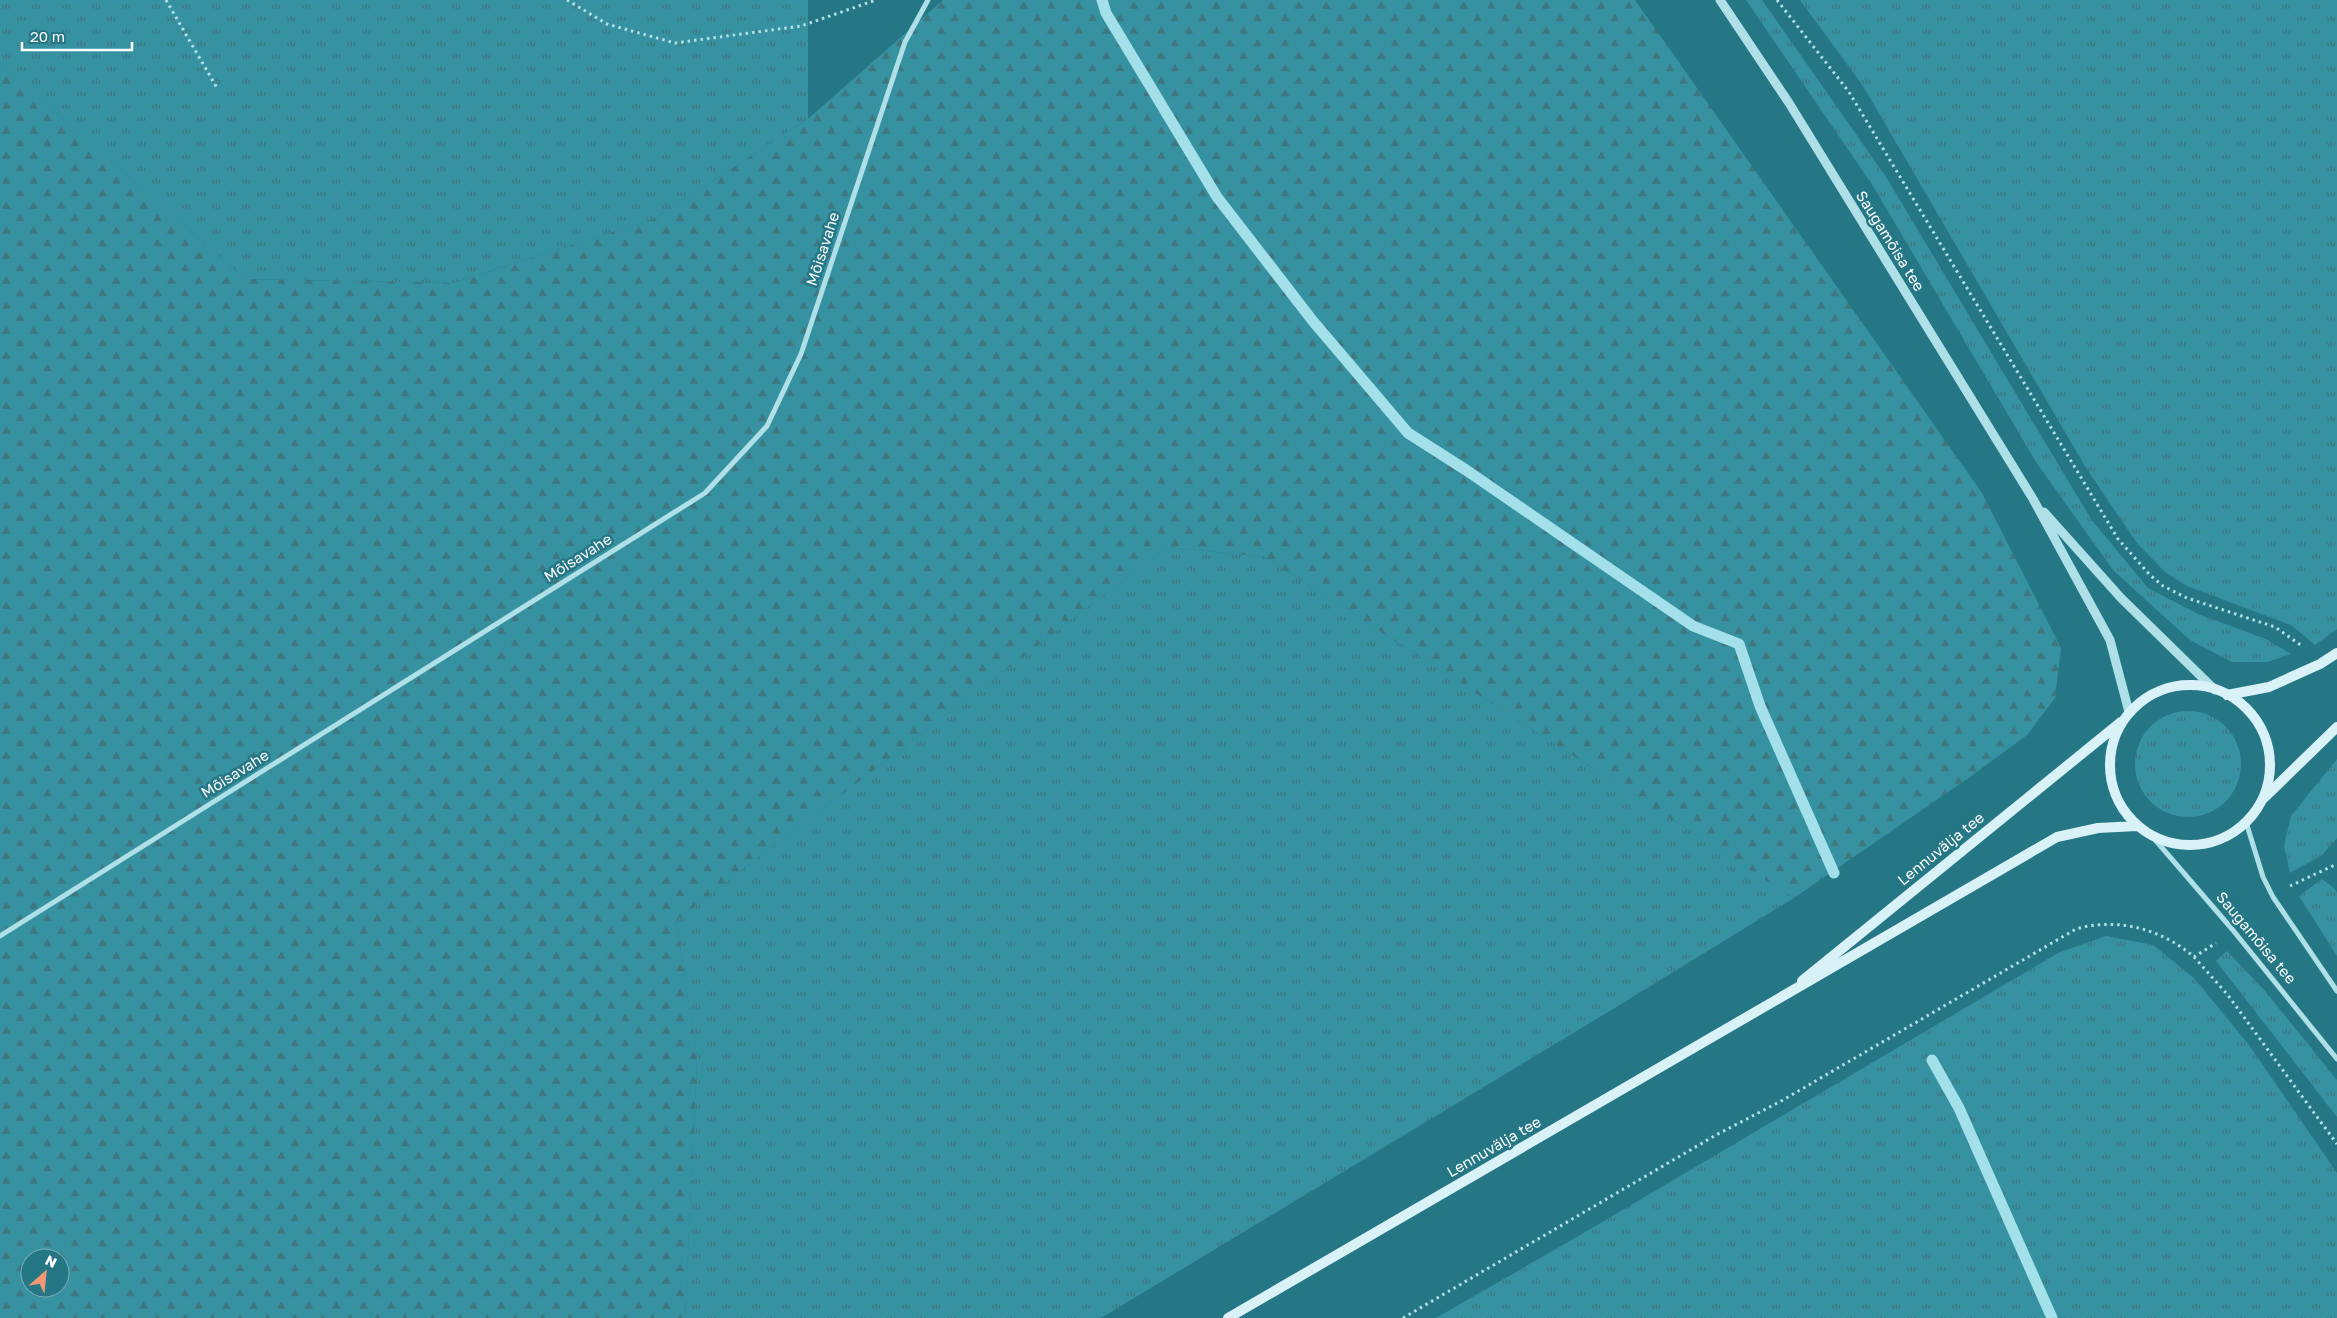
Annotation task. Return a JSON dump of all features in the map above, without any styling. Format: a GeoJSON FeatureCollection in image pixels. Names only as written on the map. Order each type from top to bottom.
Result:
{"type":"FeatureCollection","features":[{"type":"Feature","properties":{"kind":"main road"},"geometry":{"type":"LineString","coordinates":[[2227,695],[2269,687],[2320,664],[2337,653]]}},
{"type":"Feature","properties":{"kind":"main road"},"geometry":{"type":"LineString","coordinates":[[2262,800],[2269,774],[2267,747],[2257,722],[2238,702],[2227,695],[2215,690],[2189,686],[2164,690],[2141,702],[2127,715],[2117,733],[2112,749],[2110,766],[2112,782],[2117,799],[2137,826],[2151,835],[2175,844],[2201,844],[2225,837],[2246,822],[2262,800],[2337,727]]}},
{"type":"Feature","properties":{"kind":"main road","name":"Lennuvälja tee"},"geometry":{"type":"LineString","coordinates":[[1776,1002],[2127,715]]}},
{"type":"Feature","properties":{"kind":"main road","name":"Lennuvälja tee"},"geometry":{"type":"LineString","coordinates":[[1228,1318],[2057,838],[2098,828],[2137,826]]}},
{"type":"Feature","properties":{"kind":"street","name":"Mõisavahe"},"geometry":{"type":"LineString","coordinates":[[0,936],[705,493],[766,426],[801,354],[905,42],[928,0]]}},
{"type":"Feature","properties":{"kind":"street","name":"Saugamõisa tee"},"geometry":{"type":"LineString","coordinates":[[1720,0],[1788,103],[2033,499],[2110,640],[2127,715]]}},
{"type":"Feature","properties":{"kind":"street","name":"Saugamõisa tee"},"geometry":{"type":"LineString","coordinates":[[2033,499],[2121,598],[2215,690]]}},
{"type":"Feature","properties":{"kind":"street","name":"Saugamõisa tee"},"geometry":{"type":"LineString","coordinates":[[2246,822],[2263,877],[2273,897],[2337,991]]}},
{"type":"Feature","properties":{"kind":"street","name":"Saugamõisa tee"},"geometry":{"type":"LineString","coordinates":[[2151,835],[2232,930],[2337,1059]]}},
{"type":"Feature","properties":{"kind":"path"},"geometry":{"type":"LineString","coordinates":[[166,0],[217,88]]}},
{"type":"Feature","properties":{"kind":"path"},"geometry":{"type":"LineString","coordinates":[[567,0],[607,24],[674,43],[801,26],[876,0]]}},
{"type":"Feature","properties":{"kind":"path"},"geometry":{"type":"LineString","coordinates":[[1777,0],[1848,92],[2118,538],[2150,576],[2163,586],[2187,598],[2275,627],[2304,648]]}},
{"type":"Feature","properties":{"kind":"path"},"geometry":{"type":"LineString","coordinates":[[2291,886],[2337,864]]}},
{"type":"Feature","properties":{"kind":"path"},"geometry":{"type":"LineString","coordinates":[[1403,1318],[1716,1135],[1782,1100],[2076,929],[2092,924],[2130,926],[2149,931],[2179,944],[2194,957],[2227,994],[2337,1144]]}},
{"type":"Feature","properties":{"kind":"path"},"geometry":{"type":"LineString","coordinates":[[2194,957],[2220,940]]}},
{"type":"Feature","properties":{"kind":"green space"},"geometry":{"type":"Polygon","coordinates":[[[0,0],[808,0],[808,119],[654,219],[453,283],[245,279],[0,63],[0,0]]]}},
{"type":"Feature","properties":{"kind":"green space"},"geometry":{"type":"Polygon","coordinates":[[[943,0],[1635,0],[1982,493],[2061,648],[2055,698],[2027,735],[1970,777],[1794,898],[1265,557],[1167,547],[676,920],[697,1056],[685,1318],[0,1318],[0,63],[245,279],[453,283],[654,219],[808,119],[943,0]]]}},
{"type":"Feature","properties":{"kind":"green space"},"geometry":{"type":"Polygon","coordinates":[[[1746,0],[1762,0],[1886,177],[2091,519],[2148,588],[2198,614],[2266,639],[2291,654],[2267,662],[2232,662],[2190,640],[2113,570],[2036,462],[1873,186],[1746,0]]]}},
{"type":"Feature","properties":{"kind":"green space"},"geometry":{"type":"Polygon","coordinates":[[[1800,0],[2337,0],[2337,629],[2315,645],[2291,625],[2187,586],[2166,573],[2137,543],[2086,468],[1863,86],[1800,0]]]}},
{"type":"Feature","properties":{"kind":"green space"},"geometry":{"type":"Polygon","coordinates":[[[1167,547],[1265,557],[1794,898],[1101,1318],[685,1318],[697,1056],[676,920],[1167,547]]]}},
{"type":"Feature","properties":{"kind":"green space"},"geometry":{"type":"Polygon","coordinates":[[[2188,711],[2208,715],[2226,726],[2237,744],[2241,764],[2237,784],[2226,802],[2208,813],[2188,817],[2168,813],[2150,802],[2139,784],[2135,764],[2139,744],[2150,726],[2168,715],[2188,711]]]}},
{"type":"Feature","properties":{"kind":"green space"},"geometry":{"type":"Polygon","coordinates":[[[2337,759],[2337,838],[2322,855],[2290,873],[2284,846],[2291,816],[2337,759]]]}},
{"type":"Feature","properties":{"kind":"green space"},"geometry":{"type":"Polygon","coordinates":[[[2322,879],[2335,889],[2337,893],[2337,956],[2299,896],[2322,879]]]}},
{"type":"Feature","properties":{"kind":"green space"},"geometry":{"type":"Polygon","coordinates":[[[2106,936],[2153,945],[2194,978],[2249,1045],[2337,1173],[2337,1318],[1436,1318],[2058,953],[2106,936]]]}},
{"type":"Feature","properties":{"kind":"green space"},"geometry":{"type":"Polygon","coordinates":[[[2227,951],[2265,991],[2337,1080],[2337,1117],[2216,961],[2227,951]]]}},
{"type":"Feature","properties":{"kind":"waterway"},"geometry":{"type":"LineString","coordinates":[[1102,0],[1106,13],[1217,197],[1312,320],[1408,433],[1466,470],[1693,626],[1739,644],[1760,706],[1834,873]]}},
{"type":"Feature","properties":{"kind":"waterway"},"geometry":{"type":"LineString","coordinates":[[1932,1060],[1959,1108],[2052,1318]]}}]}
